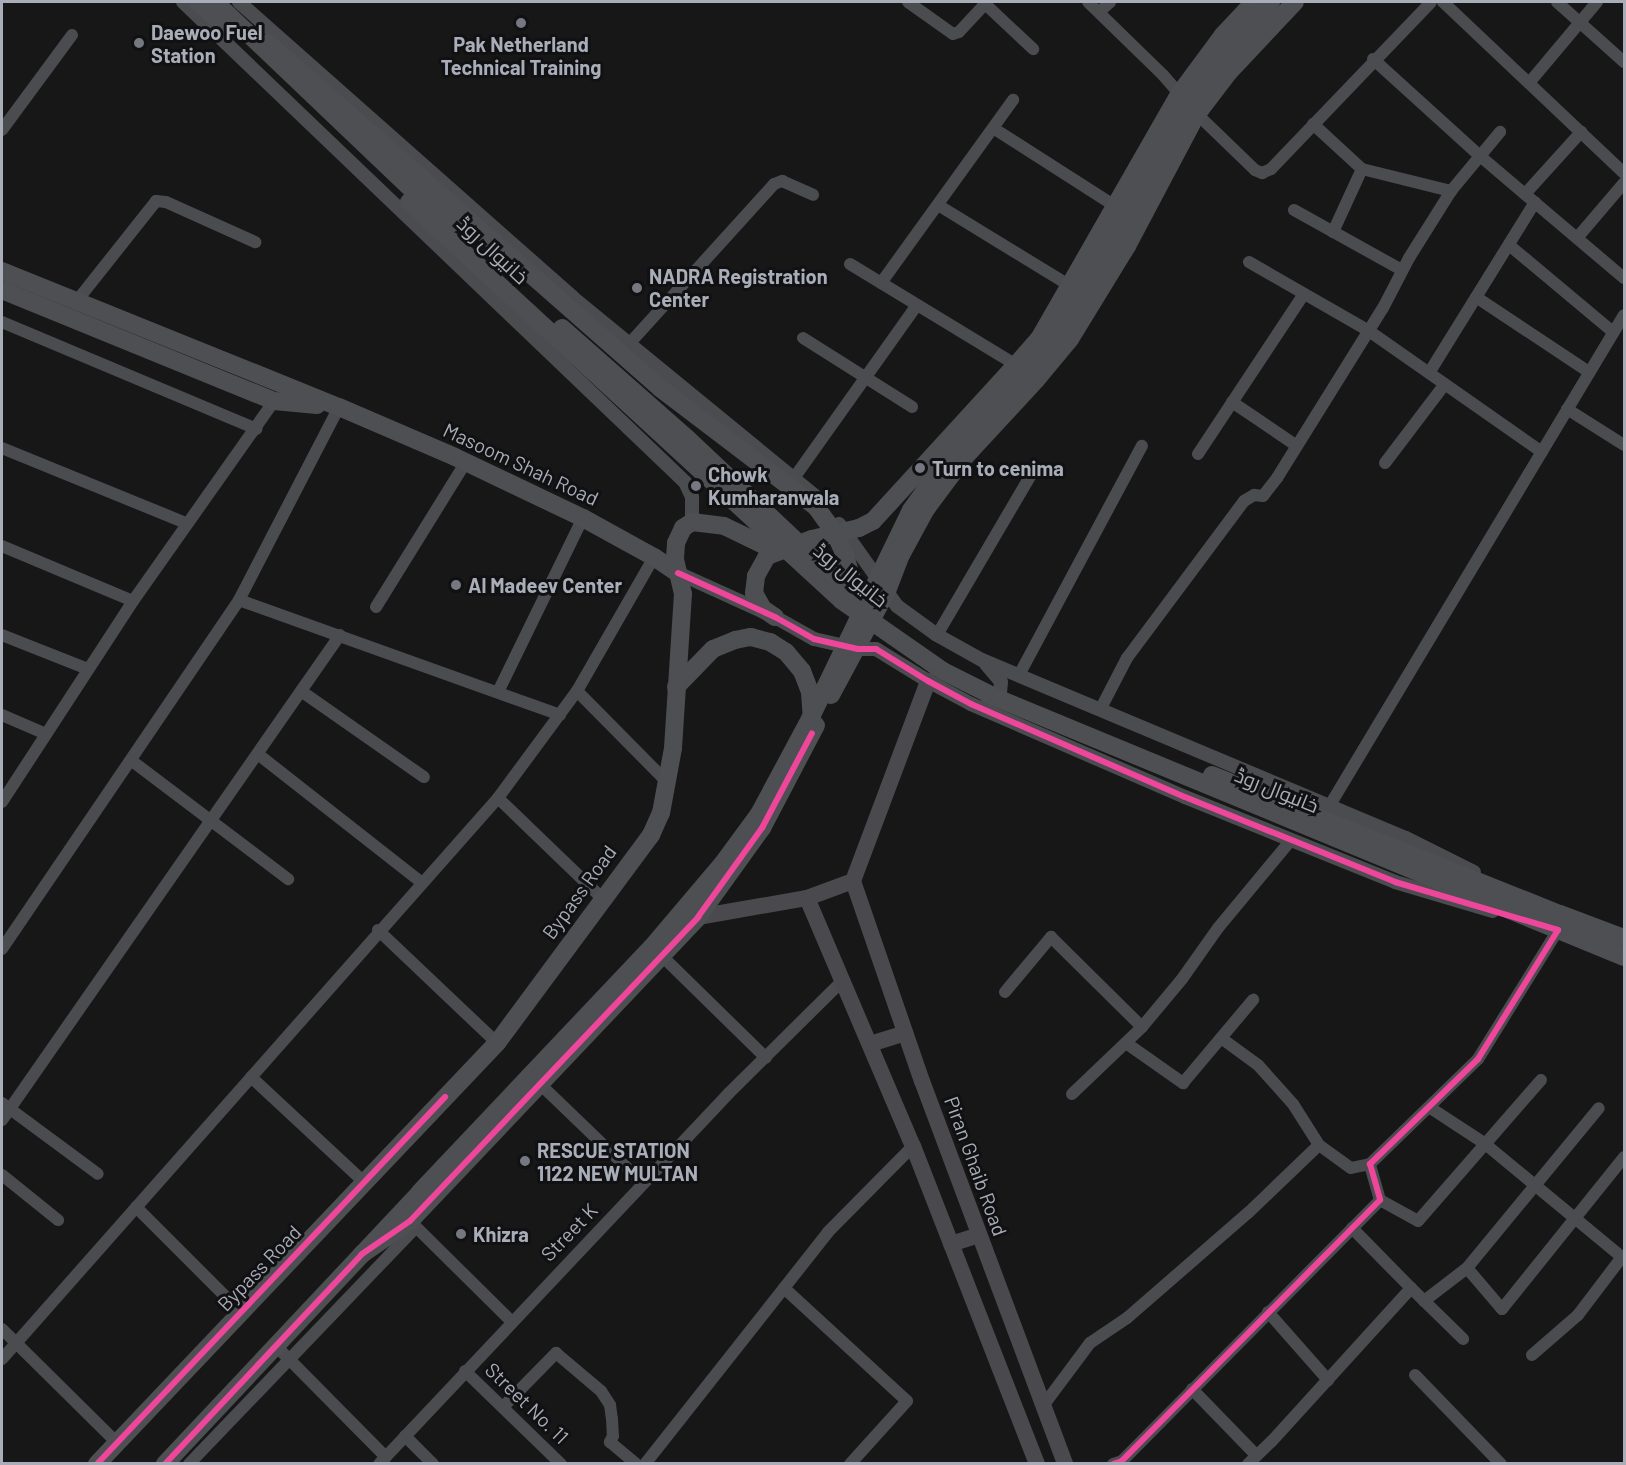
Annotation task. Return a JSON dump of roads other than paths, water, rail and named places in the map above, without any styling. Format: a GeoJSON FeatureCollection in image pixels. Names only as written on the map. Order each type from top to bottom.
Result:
{"type":"FeatureCollection","features":[{"type":"Feature","properties":{"kind":"main road","name":"خانیوال روڈ"},"geometry":{"type":"LineString","coordinates":[[198,2],[409,202],[842,600],[943,671],[999,699],[1559,922],[1624,938]]}},
{"type":"Feature","properties":{"kind":"main road"},"geometry":{"type":"LineString","coordinates":[[216,2],[268,43],[660,388],[816,507],[835,533],[851,576],[852,603],[838,662]]}},
{"type":"Feature","properties":{"kind":"main road","name":"خانیوال روڈ"},"geometry":{"type":"LineString","coordinates":[[216,2],[450,226],[689,440],[844,586],[926,648],[958,668],[1024,700],[1559,922],[1624,957]]}},
{"type":"Feature","properties":{"kind":"main road"},"geometry":{"type":"LineString","coordinates":[[776,617],[763,609],[753,585],[760,566],[767,556],[776,551],[873,521],[891,504],[966,417],[1039,339],[1180,93],[1207,54],[1254,2]]}},
{"type":"Feature","properties":{"kind":"main road"},"geometry":{"type":"LineString","coordinates":[[165,1464],[283,1352],[362,1254],[651,948],[723,863],[759,814],[838,662],[911,510],[952,453],[1061,327],[1195,96],[1227,52],[1271,2]]}},
{"type":"Feature","properties":{"kind":"main road"},"geometry":{"type":"LineString","coordinates":[[362,1254],[413,1224],[698,917],[762,828],[858,649],[887,591],[907,542],[945,481],[1036,380],[1087,313],[1127,246],[1197,114],[1229,72],[1295,2]]}},
{"type":"Feature","properties":{"kind":"main road","name":"Masoom Shah Road"},"geometry":{"type":"LineString","coordinates":[[2,272],[339,407],[466,462],[583,518],[654,557],[678,573]]}},
{"type":"Feature","properties":{"kind":"main road","name":"Masoom Shah Road"},"geometry":{"type":"LineString","coordinates":[[2,290],[274,400],[339,407]]}},
{"type":"Feature","properties":{"kind":"main road"},"geometry":{"type":"LineString","coordinates":[[692,522],[724,526],[776,551]]}},
{"type":"Feature","properties":{"kind":"main road","name":"Bypass Road"},"geometry":{"type":"LineString","coordinates":[[97,1464],[497,1043],[602,898],[651,835],[661,813],[668,783],[683,594],[675,558],[676,543],[683,528],[692,522]]}},
{"type":"Feature","properties":{"kind":"main road"},"geometry":{"type":"LineString","coordinates":[[676,687],[713,649],[735,640],[752,637],[770,642],[786,652],[808,683],[812,733]]}},
{"type":"Feature","properties":{"kind":"main road"},"geometry":{"type":"LineString","coordinates":[[698,917],[807,898],[853,881],[928,681]]}},
{"type":"Feature","properties":{"kind":"main road","name":"Piran Ghaib Road"},"geometry":{"type":"LineString","coordinates":[[853,881],[905,1033],[1065,1464]]}},
{"type":"Feature","properties":{"kind":"main road"},"geometry":{"type":"LineString","coordinates":[[807,898],[913,1146],[1035,1462]]}},
{"type":"Feature","properties":{"kind":"main road"},"geometry":{"type":"LineString","coordinates":[[870,1044],[905,1033]]}},
{"type":"Feature","properties":{"kind":"main road"},"geometry":{"type":"LineString","coordinates":[[951,1244],[979,1235]]}},
{"type":"Feature","properties":{"kind":"main road"},"geometry":{"type":"LineString","coordinates":[[1021,1422],[1045,1410]]}},
{"type":"Feature","properties":{"kind":"street"},"geometry":{"type":"LineString","coordinates":[[183,2],[684,482],[692,497],[692,522]]}},
{"type":"Feature","properties":{"kind":"street","name":"خانیوال روڈ"},"geometry":{"type":"LineString","coordinates":[[239,2],[563,289],[818,498],[897,606],[910,618],[982,660],[1406,838],[1559,922]]}},
{"type":"Feature","properties":{"kind":"street"},"geometry":{"type":"LineString","coordinates":[[908,2],[953,34],[959,32],[985,2],[1033,48]]}},
{"type":"Feature","properties":{"kind":"street"},"geometry":{"type":"LineString","coordinates":[[1088,2],[1180,93],[1197,114],[1255,170],[1262,173],[1270,168],[1373,59],[1431,2]]}},
{"type":"Feature","properties":{"kind":"street"},"geometry":{"type":"LineString","coordinates":[[1099,12],[1110,2]]}},
{"type":"Feature","properties":{"kind":"street"},"geometry":{"type":"LineString","coordinates":[[1443,2],[1624,173]]}},
{"type":"Feature","properties":{"kind":"street"},"geometry":{"type":"LineString","coordinates":[[1557,2],[1624,62]]}},
{"type":"Feature","properties":{"kind":"street"},"geometry":{"type":"LineString","coordinates":[[1529,83],[1597,2]]}},
{"type":"Feature","properties":{"kind":"street"},"geometry":{"type":"LineString","coordinates":[[2,130],[72,35]]}},
{"type":"Feature","properties":{"kind":"street"},"geometry":{"type":"LineString","coordinates":[[1373,59],[1480,156],[1624,278]]}},
{"type":"Feature","properties":{"kind":"street"},"geometry":{"type":"LineString","coordinates":[[881,283],[1013,100]]}},
{"type":"Feature","properties":{"kind":"street"},"geometry":{"type":"LineString","coordinates":[[1313,124],[1362,169],[1451,191]]}},
{"type":"Feature","properties":{"kind":"street"},"geometry":{"type":"LineString","coordinates":[[993,128],[1115,206]]}},
{"type":"Feature","properties":{"kind":"street"},"geometry":{"type":"LineString","coordinates":[[1100,710],[1127,658],[1244,501],[1254,495],[1263,496],[1369,331],[1402,270],[1451,191],[1500,132]]}},
{"type":"Feature","properties":{"kind":"street"},"geometry":{"type":"LineString","coordinates":[[1429,373],[1509,245],[1530,198],[1581,132]]}},
{"type":"Feature","properties":{"kind":"street"},"geometry":{"type":"LineString","coordinates":[[1333,232],[1362,169]]}},
{"type":"Feature","properties":{"kind":"street"},"geometry":{"type":"LineString","coordinates":[[629,344],[774,184],[782,181],[813,195]]}},
{"type":"Feature","properties":{"kind":"street"},"geometry":{"type":"LineString","coordinates":[[1577,238],[1624,183]]}},
{"type":"Feature","properties":{"kind":"street"},"geometry":{"type":"LineString","coordinates":[[76,302],[156,201],[166,202],[255,242]]}},
{"type":"Feature","properties":{"kind":"street"},"geometry":{"type":"LineString","coordinates":[[938,205],[1070,286]]}},
{"type":"Feature","properties":{"kind":"street"},"geometry":{"type":"LineString","coordinates":[[1294,210],[1402,270]]}},
{"type":"Feature","properties":{"kind":"street"},"geometry":{"type":"LineString","coordinates":[[1509,245],[1613,332]]}},
{"type":"Feature","properties":{"kind":"street"},"geometry":{"type":"LineString","coordinates":[[1249,262],[1369,331],[1542,452]]}},
{"type":"Feature","properties":{"kind":"street"},"geometry":{"type":"LineString","coordinates":[[850,264],[1016,365]]}},
{"type":"Feature","properties":{"kind":"street"},"geometry":{"type":"LineString","coordinates":[[1198,454],[1304,294]]}},
{"type":"Feature","properties":{"kind":"street"},"geometry":{"type":"LineString","coordinates":[[1476,297],[1589,372]]}},
{"type":"Feature","properties":{"kind":"street"},"geometry":{"type":"LineString","coordinates":[[794,478],[864,376],[917,305]]}},
{"type":"Feature","properties":{"kind":"street"},"geometry":{"type":"LineString","coordinates":[[1330,805],[1624,315]]}},
{"type":"Feature","properties":{"kind":"street"},"geometry":{"type":"LineString","coordinates":[[2,322],[256,429]]}},
{"type":"Feature","properties":{"kind":"street"},"geometry":{"type":"LineString","coordinates":[[803,338],[912,407]]}},
{"type":"Feature","properties":{"kind":"street"},"geometry":{"type":"LineString","coordinates":[[1385,463],[1445,384]]}},
{"type":"Feature","properties":{"kind":"street"},"geometry":{"type":"LineString","coordinates":[[2,802],[133,601],[186,523],[256,429],[274,400]]}},
{"type":"Feature","properties":{"kind":"street"},"geometry":{"type":"LineString","coordinates":[[1232,402],[1297,446]]}},
{"type":"Feature","properties":{"kind":"street"},"geometry":{"type":"LineString","coordinates":[[2,949],[132,761],[238,600],[339,407]]}},
{"type":"Feature","properties":{"kind":"street"},"geometry":{"type":"LineString","coordinates":[[1567,409],[1624,445]]}},
{"type":"Feature","properties":{"kind":"street"},"geometry":{"type":"LineString","coordinates":[[1019,675],[1142,446]]}},
{"type":"Feature","properties":{"kind":"street"},"geometry":{"type":"LineString","coordinates":[[2,448],[186,523]]}},
{"type":"Feature","properties":{"kind":"street"},"geometry":{"type":"LineString","coordinates":[[376,607],[466,462]]}},
{"type":"Feature","properties":{"kind":"street"},"geometry":{"type":"LineString","coordinates":[[937,635],[1032,473]]}},
{"type":"Feature","properties":{"kind":"street"},"geometry":{"type":"LineString","coordinates":[[498,692],[583,518]]}},
{"type":"Feature","properties":{"kind":"street"},"geometry":{"type":"LineString","coordinates":[[2,546],[133,601]]}},
{"type":"Feature","properties":{"kind":"street"},"geometry":{"type":"LineString","coordinates":[[2,1359],[378,930],[498,798],[577,691],[654,557]]}},
{"type":"Feature","properties":{"kind":"street"},"geometry":{"type":"LineString","coordinates":[[678,573],[776,617],[814,639],[858,649],[876,649],[960,698],[1185,797],[1395,882],[1559,922],[1478,1059],[1370,1164],[1351,1168],[1319,1145],[1293,1104],[1258,1065],[1221,1038]]}},
{"type":"Feature","properties":{"kind":"street"},"geometry":{"type":"LineString","coordinates":[[238,600],[560,715]]}},
{"type":"Feature","properties":{"kind":"street"},"geometry":{"type":"LineString","coordinates":[[2,635],[88,669]]}},
{"type":"Feature","properties":{"kind":"street"},"geometry":{"type":"LineString","coordinates":[[2,1120],[5,1106],[259,755],[340,635]]}},
{"type":"Feature","properties":{"kind":"street"},"geometry":{"type":"LineString","coordinates":[[960,698],[980,703],[991,701],[999,693],[1001,682],[982,660]]}},
{"type":"Feature","properties":{"kind":"street"},"geometry":{"type":"LineString","coordinates":[[577,691],[668,783]]}},
{"type":"Feature","properties":{"kind":"street"},"geometry":{"type":"LineString","coordinates":[[301,692],[424,777]]}},
{"type":"Feature","properties":{"kind":"street"},"geometry":{"type":"LineString","coordinates":[[2,716],[46,734]]}},
{"type":"Feature","properties":{"kind":"street"},"geometry":{"type":"LineString","coordinates":[[259,755],[421,882]]}},
{"type":"Feature","properties":{"kind":"street"},"geometry":{"type":"LineString","coordinates":[[132,761],[288,879]]}},
{"type":"Feature","properties":{"kind":"street"},"geometry":{"type":"LineString","coordinates":[[498,798],[602,898]]}},
{"type":"Feature","properties":{"kind":"street"},"geometry":{"type":"LineString","coordinates":[[1072,1094],[1142,1027],[1291,840]]}},
{"type":"Feature","properties":{"kind":"street"},"geometry":{"type":"LineString","coordinates":[[378,930],[497,1043]]}},
{"type":"Feature","properties":{"kind":"street"},"geometry":{"type":"LineString","coordinates":[[1005,992],[1051,936],[1142,1027]]}},
{"type":"Feature","properties":{"kind":"street"},"geometry":{"type":"LineString","coordinates":[[663,957],[766,1058]]}},
{"type":"Feature","properties":{"kind":"street","name":"Street K"},"geometry":{"type":"LineString","coordinates":[[382,1460],[511,1321],[842,981]]}},
{"type":"Feature","properties":{"kind":"street"},"geometry":{"type":"LineString","coordinates":[[1126,1043],[1183,1083],[1253,1000]]}},
{"type":"Feature","properties":{"kind":"street"},"geometry":{"type":"LineString","coordinates":[[251,1077],[364,1182]]}},
{"type":"Feature","properties":{"kind":"street"},"geometry":{"type":"LineString","coordinates":[[1370,1164],[1380,1200],[1418,1221],[1541,1080]]}},
{"type":"Feature","properties":{"kind":"street"},"geometry":{"type":"LineString","coordinates":[[541,1085],[643,1184]]}},
{"type":"Feature","properties":{"kind":"street"},"geometry":{"type":"LineString","coordinates":[[5,1106],[98,1174]]}},
{"type":"Feature","properties":{"kind":"street"},"geometry":{"type":"LineString","coordinates":[[1429,1107],[1484,1143],[1574,1219],[1623,1256],[1578,1315],[1532,1355]]}},
{"type":"Feature","properties":{"kind":"street"},"geometry":{"type":"LineString","coordinates":[[1424,1301],[1467,1268],[1599,1108]]}},
{"type":"Feature","properties":{"kind":"street"},"geometry":{"type":"LineString","coordinates":[[1045,1410],[1090,1343],[1127,1318],[1248,1213],[1319,1145]]}},
{"type":"Feature","properties":{"kind":"street"},"geometry":{"type":"LineString","coordinates":[[645,1464],[828,1232],[913,1146]]}},
{"type":"Feature","properties":{"kind":"street"},"geometry":{"type":"LineString","coordinates":[[1467,1268],[1502,1309],[1624,1157]]}},
{"type":"Feature","properties":{"kind":"street"},"geometry":{"type":"LineString","coordinates":[[2,1175],[58,1220]]}},
{"type":"Feature","properties":{"kind":"street"},"geometry":{"type":"LineString","coordinates":[[1113,1464],[1122,1461],[1380,1200]]}},
{"type":"Feature","properties":{"kind":"street"},"geometry":{"type":"LineString","coordinates":[[136,1208],[240,1311]]}},
{"type":"Feature","properties":{"kind":"street"},"geometry":{"type":"LineString","coordinates":[[189,1464],[283,1352],[413,1224],[511,1321]]}},
{"type":"Feature","properties":{"kind":"street"},"geometry":{"type":"LineString","coordinates":[[1352,1228],[1463,1339]]}},
{"type":"Feature","properties":{"kind":"street"},"geometry":{"type":"LineString","coordinates":[[784,1288],[908,1401],[850,1464]]}},
{"type":"Feature","properties":{"kind":"street"},"geometry":{"type":"LineString","coordinates":[[1192,1389],[1252,1460],[1411,1288]]}},
{"type":"Feature","properties":{"kind":"street"},"geometry":{"type":"LineString","coordinates":[[1268,1312],[1328,1380]]}},
{"type":"Feature","properties":{"kind":"street"},"geometry":{"type":"LineString","coordinates":[[2,1329],[116,1442]]}},
{"type":"Feature","properties":{"kind":"street"},"geometry":{"type":"LineString","coordinates":[[283,1352],[382,1460]]}},
{"type":"Feature","properties":{"kind":"street"},"geometry":{"type":"LineString","coordinates":[[503,1407],[556,1353],[601,1391],[610,1404],[613,1436],[610,1442],[636,1464]]}},
{"type":"Feature","properties":{"kind":"street","name":"Street No. 11"},"geometry":{"type":"LineString","coordinates":[[465,1371],[561,1464]]}},
{"type":"Feature","properties":{"kind":"street"},"geometry":{"type":"LineString","coordinates":[[1415,1376],[1501,1464]]}},
{"type":"Feature","properties":{"kind":"street"},"geometry":{"type":"LineString","coordinates":[[405,1436],[433,1464]]}},
{"type":"Feature","properties":{"kind":"place","name":"Pak Netherland Technical Training"},"geometry":{"type":"Point","coordinates":[521,23]}},
{"type":"Feature","properties":{"kind":"place","name":"Daewoo Fuel Station"},"geometry":{"type":"Point","coordinates":[139,43]}},
{"type":"Feature","properties":{"kind":"place","name":"NADRA Registration Center"},"geometry":{"type":"Point","coordinates":[637,288]}},
{"type":"Feature","properties":{"kind":"place","name":"Turn to cenima"},"geometry":{"type":"Point","coordinates":[920,468]}},
{"type":"Feature","properties":{"kind":"place","name":"Chowk Kumharanwala"},"geometry":{"type":"Point","coordinates":[696,486]}},
{"type":"Feature","properties":{"kind":"place","name":"Al Madeev Center"},"geometry":{"type":"Point","coordinates":[456,585]}},
{"type":"Feature","properties":{"kind":"place","name":"RESCUE STATION 1122 NEW MULTAN"},"geometry":{"type":"Point","coordinates":[525,1161]}},
{"type":"Feature","properties":{"kind":"place","name":"Khizra"},"geometry":{"type":"Point","coordinates":[461,1234]}}]}
